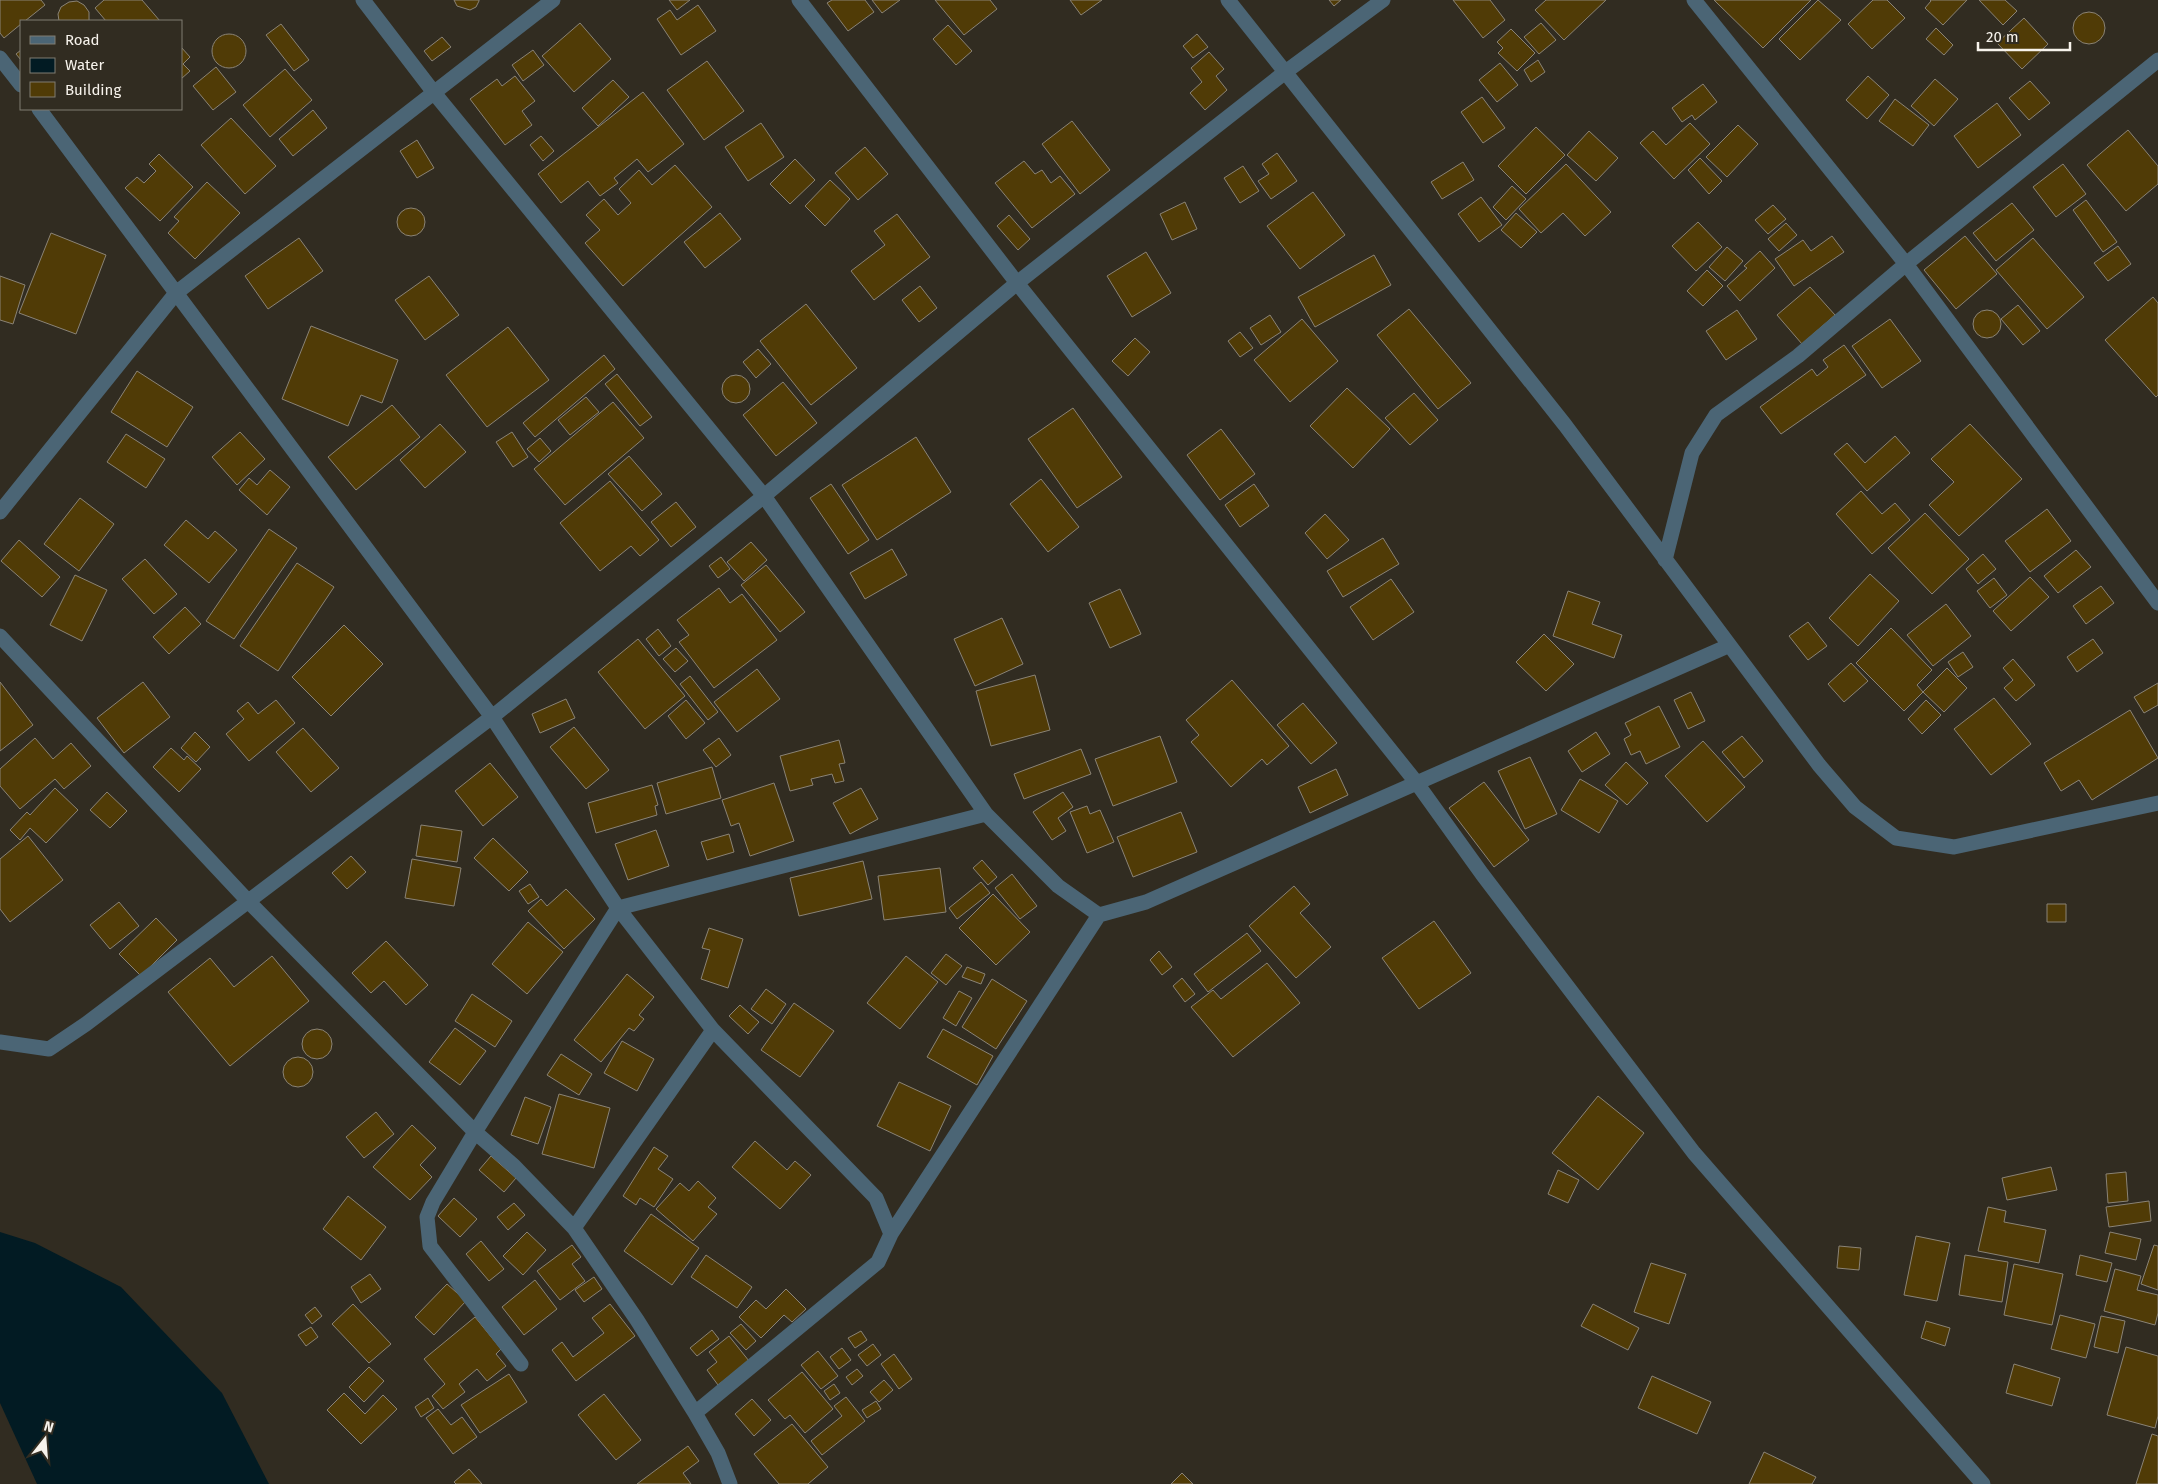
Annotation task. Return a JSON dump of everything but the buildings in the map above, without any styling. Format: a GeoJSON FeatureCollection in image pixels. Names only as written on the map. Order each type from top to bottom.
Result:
{"type":"FeatureCollection","features":[{"type":"Feature","properties":{"kind":"street"},"geometry":{"type":"LineString","coordinates":[[363,0],[435,94],[764,496],[986,814],[1058,886],[1099,915]]}},
{"type":"Feature","properties":{"kind":"street"},"geometry":{"type":"LineString","coordinates":[[0,512],[176,293],[435,94],[553,0]]}},
{"type":"Feature","properties":{"kind":"street"},"geometry":{"type":"LineString","coordinates":[[799,0],[1017,283],[1416,782],[1482,874],[1694,1153],[1983,1484]]}},
{"type":"Feature","properties":{"kind":"street"},"geometry":{"type":"LineString","coordinates":[[1228,0],[1565,425],[1728,646],[1819,765],[1855,807],[1896,838],[1954,847],[2158,803]]}},
{"type":"Feature","properties":{"kind":"street"},"geometry":{"type":"LineString","coordinates":[[0,1042],[49,1049],[86,1024],[492,717],[764,496],[1017,283],[1284,73],[1383,0]]}},
{"type":"Feature","properties":{"kind":"street"},"geometry":{"type":"LineString","coordinates":[[1694,0],[1906,264],[2158,603]]}},
{"type":"Feature","properties":{"kind":"street"},"geometry":{"type":"LineString","coordinates":[[0,58],[20,84]]}},
{"type":"Feature","properties":{"kind":"street"},"geometry":{"type":"LineString","coordinates":[[1665,560],[1692,453],[1716,415],[1798,356],[1906,264],[2158,60]]}},
{"type":"Feature","properties":{"kind":"street"},"geometry":{"type":"LineString","coordinates":[[40,110],[492,717],[618,908],[713,1030],[876,1198],[891,1234]]}},
{"type":"Feature","properties":{"kind":"street"},"geometry":{"type":"LineString","coordinates":[[0,636],[248,901],[475,1132],[514,1166],[574,1228],[637,1320],[695,1413],[718,1452],[730,1484]]}},
{"type":"Feature","properties":{"kind":"street"},"geometry":{"type":"LineString","coordinates":[[695,1413],[878,1262],[891,1234],[1099,915],[1146,902],[1728,646]]}},
{"type":"Feature","properties":{"kind":"street"},"geometry":{"type":"LineString","coordinates":[[520,1364],[430,1246],[427,1217],[433,1202],[475,1132],[618,908],[986,814]]}},
{"type":"Feature","properties":{"kind":"street"},"geometry":{"type":"LineString","coordinates":[[574,1228],[713,1030]]}},
{"type":"Feature","properties":{"kind":"water"},"geometry":{"type":"Polygon","coordinates":[[[0,1232],[35,1243],[121,1287],[222,1393],[269,1484],[37,1484],[0,1403],[0,1232]]]}}]}
